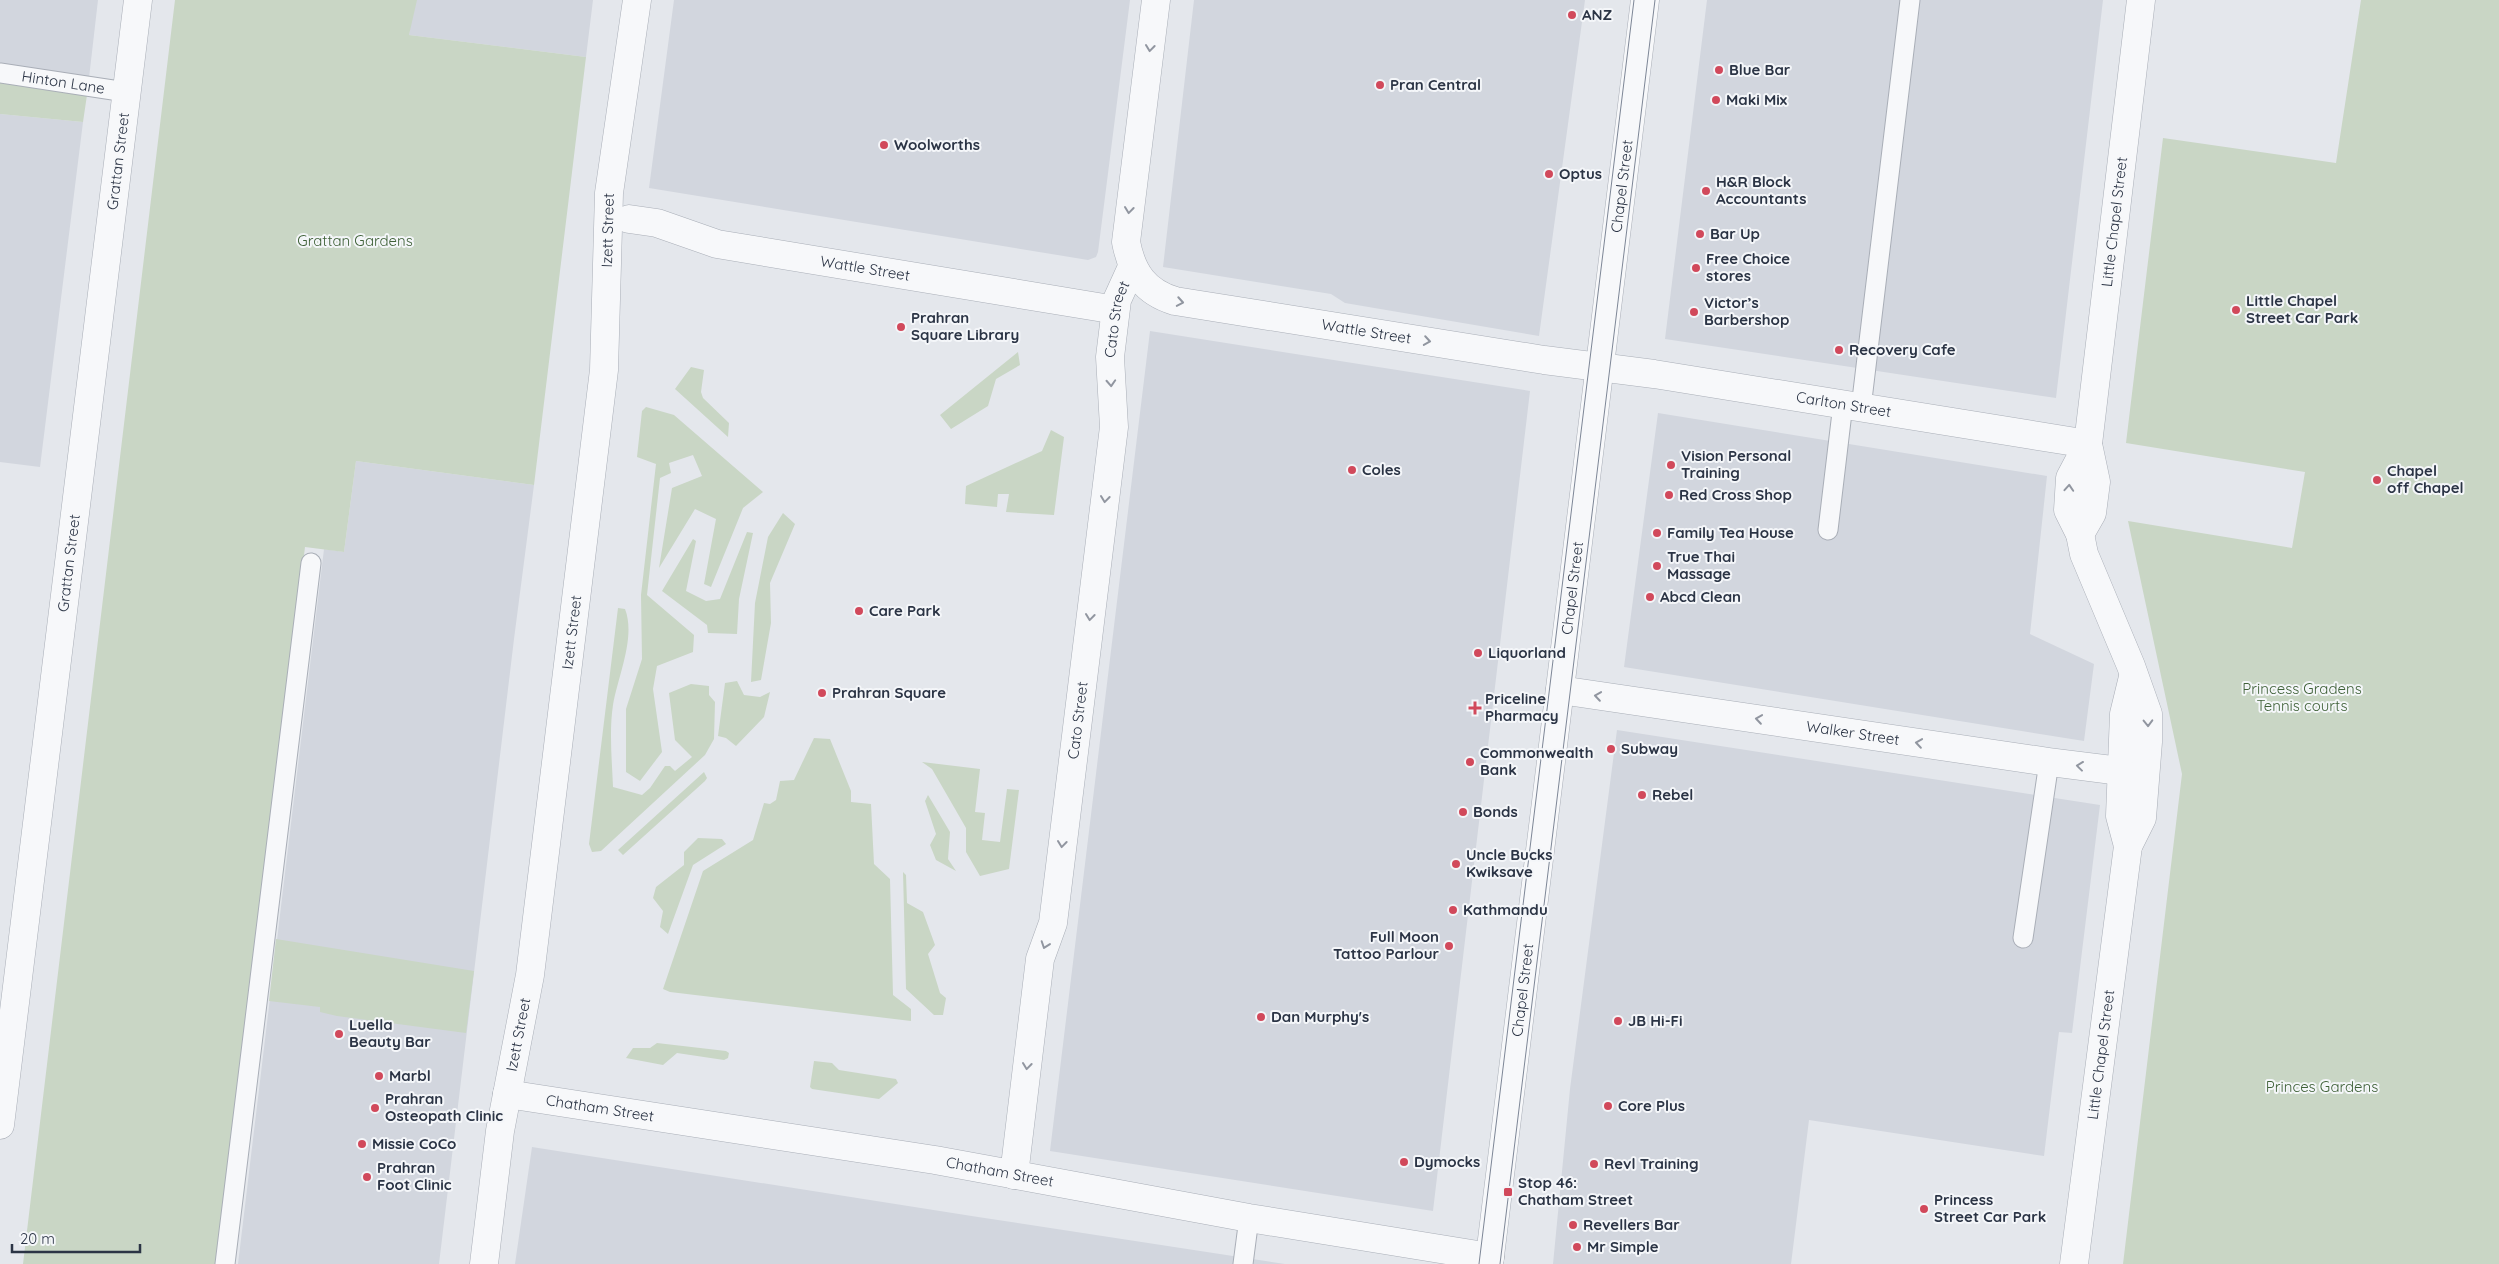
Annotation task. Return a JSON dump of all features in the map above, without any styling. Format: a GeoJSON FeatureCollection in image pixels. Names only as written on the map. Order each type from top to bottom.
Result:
{"type":"FeatureCollection","features":[{"type":"Feature","properties":{"kind":"street","name":"Grattan Street"},"geometry":{"type":"LineString","coordinates":[[0,1126],[138,0]]}},
{"type":"Feature","properties":{"kind":"street","name":"Izett Street"},"geometry":{"type":"LineString","coordinates":[[484,1264],[500,1131],[530,975],[604,370],[609,193],[637,0]]}},
{"type":"Feature","properties":{"kind":"street","name":"Cato Street"},"geometry":{"type":"LineString","coordinates":[[1014,1175],[1040,959],[1052,923],[1114,427],[1110,357],[1117,300],[1136,273],[1126,242],[1126,229],[1156,0]]}},
{"type":"Feature","properties":{"kind":"street","name":"Chapel Street"},"geometry":{"type":"LineString","coordinates":[[1489,1261],[1645,0]]}},
{"type":"Feature","properties":{"kind":"street","name":"Little Chapel Street"},"geometry":{"type":"LineString","coordinates":[[2074,1264],[2128,846],[2142,818],[2134,773],[2148,714],[2133,677],[2131,666],[2087,562],[2080,534],[2068,510],[2070,478],[2088,444],[2142,0]]}},
{"type":"Feature","properties":{"kind":"street","name":"Wattle Street"},"geometry":{"type":"LineString","coordinates":[[629,219],[657,223],[717,244],[1104,308]]}},
{"type":"Feature","properties":{"kind":"street","name":"Wattle Street"},"geometry":{"type":"LineString","coordinates":[[1136,273],[1152,291],[1176,301],[1600,367]]}},
{"type":"Feature","properties":{"kind":"street","name":"Carlton Street"},"geometry":{"type":"LineString","coordinates":[[1600,367],[2088,444]]}},
{"type":"Feature","properties":{"kind":"street","name":"Walker Street"},"geometry":{"type":"LineString","coordinates":[[1560,690],[2134,773]]}},
{"type":"Feature","properties":{"kind":"street","name":"Chatham Street"},"geometry":{"type":"LineString","coordinates":[[508,1094],[935,1160],[1489,1261]]}},
{"type":"Feature","properties":{"kind":"lane"},"geometry":{"type":"LineString","coordinates":[[1828,530],[1852,406],[1910,0]]}},
{"type":"Feature","properties":{"kind":"lane","name":"Hinton Lane"},"geometry":{"type":"LineString","coordinates":[[0,73],[126,92]]}},
{"type":"Feature","properties":{"kind":"lane"},"geometry":{"type":"LineString","coordinates":[[226,1264],[311,563]]}},
{"type":"Feature","properties":{"kind":"lane"},"geometry":{"type":"LineString","coordinates":[[2024,938],[2049,762]]}},
{"type":"Feature","properties":{"kind":"lane"},"geometry":{"type":"LineString","coordinates":[[1243,1264],[1249,1218]]}},
{"type":"Feature","properties":{"kind":"shaded area"},"geometry":{"type":"Polygon","coordinates":[[[0,0],[98,0],[89,78],[0,66],[0,0]]]}},
{"type":"Feature","properties":{"kind":"shaded area"},"geometry":{"type":"Polygon","coordinates":[[[414,0],[593,0],[586,57],[409,35],[414,0]]]}},
{"type":"Feature","properties":{"kind":"shaded area"},"geometry":{"type":"Polygon","coordinates":[[[674,0],[1130,0],[1096,257],[1088,260],[649,188],[674,0]]]}},
{"type":"Feature","properties":{"kind":"shaded area","name":"Pran Central"},"geometry":{"type":"Polygon","coordinates":[[[1194,0],[1585,0],[1539,336],[1345,303],[1331,294],[1163,267],[1194,0]]]}},
{"type":"Feature","properties":{"kind":"shaded area"},"geometry":{"type":"Polygon","coordinates":[[[1707,0],[2103,0],[2056,398],[1665,339],[1707,0]]]}},
{"type":"Feature","properties":{"kind":"shaded area"},"geometry":{"type":"Polygon","coordinates":[[[0,114],[83,122],[40,467],[0,462],[0,114]]]}},
{"type":"Feature","properties":{"kind":"shaded area"},"geometry":{"type":"Polygon","coordinates":[[[1150,331],[1530,391],[1433,1211],[1050,1151],[1150,331]]]}},
{"type":"Feature","properties":{"kind":"shaded area"},"geometry":{"type":"Polygon","coordinates":[[[1658,413],[2047,476],[2030,634],[2094,664],[2084,741],[1624,667],[1658,413]]]}},
{"type":"Feature","properties":{"kind":"shaded area"},"geometry":{"type":"Polygon","coordinates":[[[356,461],[534,485],[439,1264],[238,1264],[324,549],[344,552],[356,461]]]}},
{"type":"Feature","properties":{"kind":"shaded area"},"geometry":{"type":"Polygon","coordinates":[[[1617,730],[2100,805],[2072,1033],[2059,1032],[2044,1156],[1809,1120],[1791,1264],[1553,1264],[1570,1089],[1617,730]]]}},
{"type":"Feature","properties":{"kind":"shaded area"},"geometry":{"type":"Polygon","coordinates":[[[532,1147],[978,1217],[1285,1264],[515,1264],[532,1147]]]}},
{"type":"Feature","properties":{"kind":"green space","name":"Grattan Gardens"},"geometry":{"type":"Polygon","coordinates":[[[175,0],[417,0],[409,35],[586,57],[534,485],[356,461],[344,552],[305,547],[217,1264],[23,1264],[175,0]]]}},
{"type":"Feature","properties":{"kind":"green space","name":"Princes Gardens"},"geometry":{"type":"Polygon","coordinates":[[[2361,0],[2499,0],[2499,1264],[2123,1264],[2182,774],[2128,521],[2292,548],[2305,472],[2126,443],[2163,138],[2336,163],[2361,0]]]}},
{"type":"Feature","properties":{"kind":"green space"},"geometry":{"type":"Polygon","coordinates":[[[0,79],[87,95],[83,122],[0,114],[0,79]]]}},
{"type":"Feature","properties":{"kind":"green space"},"geometry":{"type":"Polygon","coordinates":[[[1018,352],[1020,365],[996,379],[988,406],[951,429],[940,415],[1018,352]]]}},
{"type":"Feature","properties":{"kind":"green space"},"geometry":{"type":"Polygon","coordinates":[[[691,367],[704,370],[701,392],[703,398],[729,423],[728,437],[675,389],[691,367]]]}},
{"type":"Feature","properties":{"kind":"green space"},"geometry":{"type":"Polygon","coordinates":[[[646,407],[674,415],[763,492],[743,508],[711,587],[704,584],[716,519],[695,509],[659,568],[672,488],[702,476],[693,455],[669,463],[671,473],[660,478],[647,595],[694,635],[693,652],[657,666],[653,689],[662,752],[640,781],[626,772],[626,709],[642,659],[641,595],[656,464],[637,457],[642,411],[646,407]]]}},
{"type":"Feature","properties":{"kind":"green space"},"geometry":{"type":"Polygon","coordinates":[[[1051,430],[1064,437],[1054,515],[1006,512],[1009,494],[998,494],[997,507],[965,504],[966,486],[1042,451],[1051,430]]]}},
{"type":"Feature","properties":{"kind":"green space"},"geometry":{"type":"Polygon","coordinates":[[[783,513],[795,524],[770,583],[771,623],[761,680],[751,682],[755,603],[768,537],[783,513]]]}},
{"type":"Feature","properties":{"kind":"green space"},"geometry":{"type":"Polygon","coordinates":[[[747,532],[753,533],[739,599],[737,634],[708,633],[707,625],[662,591],[693,539],[696,541],[686,591],[706,601],[720,599],[747,532]]]}},
{"type":"Feature","properties":{"kind":"green space"},"geometry":{"type":"Polygon","coordinates":[[[618,608],[625,609],[628,620],[628,632],[625,657],[615,694],[611,725],[613,787],[642,795],[650,788],[665,766],[670,766],[675,771],[692,757],[675,740],[669,693],[691,684],[709,686],[709,695],[715,702],[714,739],[705,755],[601,851],[592,852],[589,844],[618,608]]]}},
{"type":"Feature","properties":{"kind":"green space"},"geometry":{"type":"Polygon","coordinates":[[[737,681],[744,695],[760,697],[770,692],[764,717],[736,746],[726,738],[718,736],[725,683],[737,681]]]}},
{"type":"Feature","properties":{"kind":"green space"},"geometry":{"type":"Polygon","coordinates":[[[814,738],[830,739],[851,791],[851,802],[871,804],[874,864],[890,879],[893,995],[911,1009],[911,1021],[670,992],[663,989],[703,871],[753,840],[764,803],[770,804],[776,800],[780,781],[794,780],[814,738]]]}},
{"type":"Feature","properties":{"kind":"green space"},"geometry":{"type":"Polygon","coordinates":[[[922,762],[980,769],[975,812],[985,813],[982,840],[1000,842],[1007,789],[1019,790],[1009,869],[980,876],[966,852],[966,828],[932,769],[922,762]]]}},
{"type":"Feature","properties":{"kind":"green space"},"geometry":{"type":"Polygon","coordinates":[[[704,772],[707,778],[705,781],[623,855],[618,850],[704,772]]]}},
{"type":"Feature","properties":{"kind":"green space"},"geometry":{"type":"Polygon","coordinates":[[[928,795],[950,832],[948,859],[956,871],[936,860],[930,845],[936,834],[925,801],[928,795]]]}},
{"type":"Feature","properties":{"kind":"green space"},"geometry":{"type":"Polygon","coordinates":[[[698,838],[722,839],[726,844],[693,865],[668,934],[660,927],[663,911],[653,898],[656,887],[684,865],[684,852],[698,838]]]}},
{"type":"Feature","properties":{"kind":"green space"},"geometry":{"type":"Polygon","coordinates":[[[903,872],[906,875],[907,903],[923,912],[935,945],[928,954],[940,993],[946,998],[943,1015],[934,1015],[906,989],[903,872]]]}},
{"type":"Feature","properties":{"kind":"green space"},"geometry":{"type":"Polygon","coordinates":[[[276,939],[474,971],[466,1033],[337,1016],[320,1012],[320,1007],[269,1001],[276,939]]]}},
{"type":"Feature","properties":{"kind":"green space"},"geometry":{"type":"Polygon","coordinates":[[[657,1043],[726,1051],[729,1053],[728,1058],[724,1060],[677,1053],[663,1065],[626,1058],[633,1048],[650,1048],[657,1043]]]}},
{"type":"Feature","properties":{"kind":"green space"},"geometry":{"type":"Polygon","coordinates":[[[814,1061],[832,1063],[839,1070],[896,1079],[898,1083],[879,1099],[812,1089],[810,1087],[814,1061]]]}},
{"type":"Feature","properties":{"kind":"tram line"},"geometry":{"type":"LineString","coordinates":[[1479,1264],[1634,0]]}},
{"type":"Feature","properties":{"kind":"tram line"},"geometry":{"type":"LineString","coordinates":[[1500,1264],[1655,0]]}},
{"type":"Feature","properties":{"kind":"place","name":"ANZ"},"geometry":{"type":"Point","coordinates":[1572,15]}},
{"type":"Feature","properties":{"kind":"place","name":"Blue Bar"},"geometry":{"type":"Point","coordinates":[1719,70]}},
{"type":"Feature","properties":{"kind":"place","name":"Pran Central"},"geometry":{"type":"Point","coordinates":[1380,85]}},
{"type":"Feature","properties":{"kind":"place","name":"Maki Mix"},"geometry":{"type":"Point","coordinates":[1716,100]}},
{"type":"Feature","properties":{"kind":"place","name":"Woolworths"},"geometry":{"type":"Point","coordinates":[884,145]}},
{"type":"Feature","properties":{"kind":"place","name":"Optus"},"geometry":{"type":"Point","coordinates":[1549,174]}},
{"type":"Feature","properties":{"kind":"place","name":"H&R Block Accountants"},"geometry":{"type":"Point","coordinates":[1706,191]}},
{"type":"Feature","properties":{"kind":"place","name":"Bar Up"},"geometry":{"type":"Point","coordinates":[1700,234]}},
{"type":"Feature","properties":{"kind":"place","name":"Free Choice stores"},"geometry":{"type":"Point","coordinates":[1696,268]}},
{"type":"Feature","properties":{"kind":"place","name":"Little Chapel Street Car Park"},"geometry":{"type":"Point","coordinates":[2236,310]}},
{"type":"Feature","properties":{"kind":"place","name":"Victor’s Barbershop"},"geometry":{"type":"Point","coordinates":[1694,312]}},
{"type":"Feature","properties":{"kind":"place","name":"Prahran Square Library"},"geometry":{"type":"Point","coordinates":[901,327]}},
{"type":"Feature","properties":{"kind":"place","name":"Recovery Cafe"},"geometry":{"type":"Point","coordinates":[1839,350]}},
{"type":"Feature","properties":{"kind":"place","name":"Vision Personal Training"},"geometry":{"type":"Point","coordinates":[1671,465]}},
{"type":"Feature","properties":{"kind":"place","name":"Coles"},"geometry":{"type":"Point","coordinates":[1352,470]}},
{"type":"Feature","properties":{"kind":"place","name":"Chapel off Chapel"},"geometry":{"type":"Point","coordinates":[2377,480]}},
{"type":"Feature","properties":{"kind":"place","name":"Red Cross Shop"},"geometry":{"type":"Point","coordinates":[1669,495]}},
{"type":"Feature","properties":{"kind":"place","name":"Family Tea House"},"geometry":{"type":"Point","coordinates":[1657,533]}},
{"type":"Feature","properties":{"kind":"place","name":"True Thai Massage"},"geometry":{"type":"Point","coordinates":[1657,566]}},
{"type":"Feature","properties":{"kind":"place","name":"Abcd Clean"},"geometry":{"type":"Point","coordinates":[1650,597]}},
{"type":"Feature","properties":{"kind":"place","name":"Care Park"},"geometry":{"type":"Point","coordinates":[859,611]}},
{"type":"Feature","properties":{"kind":"place","name":"Liquorland"},"geometry":{"type":"Point","coordinates":[1478,653]}},
{"type":"Feature","properties":{"kind":"place","name":"Prahran Square"},"geometry":{"type":"Point","coordinates":[822,693]}},
{"type":"Feature","properties":{"kind":"place","name":"Priceline Pharmacy"},"geometry":{"type":"Point","coordinates":[1475,708]}},
{"type":"Feature","properties":{"kind":"place","name":"Subway"},"geometry":{"type":"Point","coordinates":[1611,749]}},
{"type":"Feature","properties":{"kind":"place","name":"Commonwealth Bank"},"geometry":{"type":"Point","coordinates":[1470,762]}},
{"type":"Feature","properties":{"kind":"place","name":"Rebel"},"geometry":{"type":"Point","coordinates":[1642,795]}},
{"type":"Feature","properties":{"kind":"place","name":"Bonds"},"geometry":{"type":"Point","coordinates":[1463,812]}},
{"type":"Feature","properties":{"kind":"place","name":"Uncle Bucks Kwiksave"},"geometry":{"type":"Point","coordinates":[1456,864]}},
{"type":"Feature","properties":{"kind":"place","name":"Kathmandu"},"geometry":{"type":"Point","coordinates":[1453,910]}},
{"type":"Feature","properties":{"kind":"place","name":"Full Moon Tattoo Parlour"},"geometry":{"type":"Point","coordinates":[1449,946]}},
{"type":"Feature","properties":{"kind":"place","name":"Dan Murphy's"},"geometry":{"type":"Point","coordinates":[1261,1017]}},
{"type":"Feature","properties":{"kind":"place","name":"JB Hi-Fi"},"geometry":{"type":"Point","coordinates":[1618,1021]}},
{"type":"Feature","properties":{"kind":"place","name":"Luella Beauty Bar"},"geometry":{"type":"Point","coordinates":[339,1034]}},
{"type":"Feature","properties":{"kind":"place","name":"Marbl"},"geometry":{"type":"Point","coordinates":[379,1076]}},
{"type":"Feature","properties":{"kind":"place","name":"Core Plus"},"geometry":{"type":"Point","coordinates":[1608,1106]}},
{"type":"Feature","properties":{"kind":"place","name":"Prahran Osteopath Clinic"},"geometry":{"type":"Point","coordinates":[375,1108]}},
{"type":"Feature","properties":{"kind":"place","name":"Missie CoCo"},"geometry":{"type":"Point","coordinates":[362,1144]}},
{"type":"Feature","properties":{"kind":"place","name":"Dymocks"},"geometry":{"type":"Point","coordinates":[1404,1162]}},
{"type":"Feature","properties":{"kind":"place","name":"Revl Training"},"geometry":{"type":"Point","coordinates":[1594,1164]}},
{"type":"Feature","properties":{"kind":"place","name":"Prahran Foot Clinic"},"geometry":{"type":"Point","coordinates":[367,1177]}},
{"type":"Feature","properties":{"kind":"place","name":"Stop 46: Chatham Street"},"geometry":{"type":"Point","coordinates":[1508,1192]}},
{"type":"Feature","properties":{"kind":"place","name":"Princess Street Car Park"},"geometry":{"type":"Point","coordinates":[1924,1209]}},
{"type":"Feature","properties":{"kind":"place","name":"Revellers Bar"},"geometry":{"type":"Point","coordinates":[1573,1225]}},
{"type":"Feature","properties":{"kind":"place","name":"Mr Simple"},"geometry":{"type":"Point","coordinates":[1577,1247]}},
{"type":"Feature","properties":{"kind":"park label","name":"Princess Gradens Tennis courts"},"geometry":{"type":"Point","coordinates":[2302,698]}}]}
